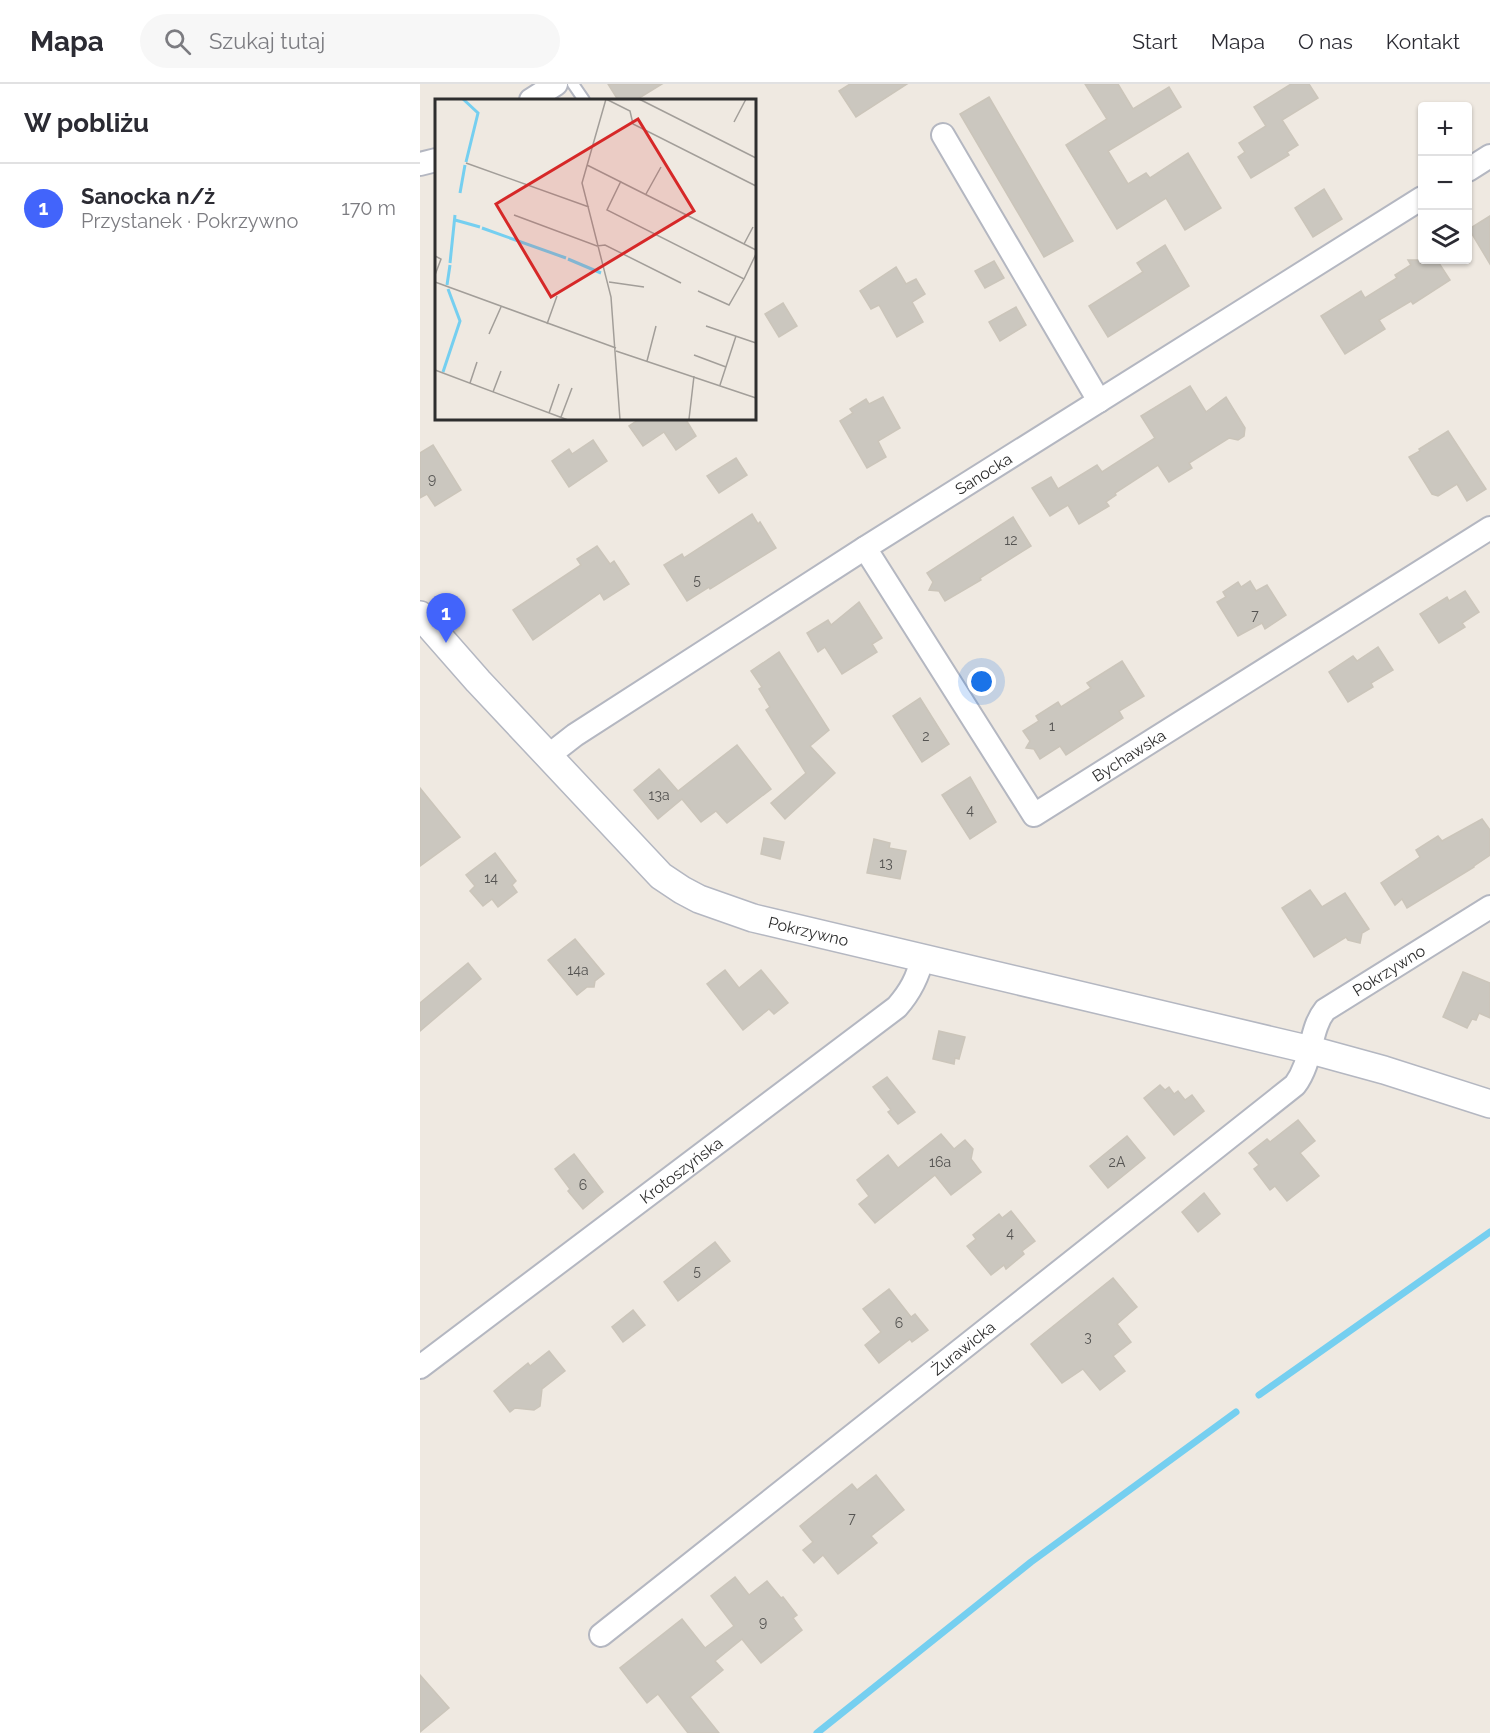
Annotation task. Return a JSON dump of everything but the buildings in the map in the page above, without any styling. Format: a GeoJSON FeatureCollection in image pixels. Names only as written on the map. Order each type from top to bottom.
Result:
{"type":"FeatureCollection","features":[{"type":"Feature","properties":{"kind":"street"},"geometry":{"type":"LineString","coordinates":[[533,99],[556,84]]}},
{"type":"Feature","properties":{"kind":"street"},"geometry":{"type":"LineString","coordinates":[[943,135],[1099,401]]}},
{"type":"Feature","properties":{"kind":"street"},"geometry":{"type":"LineString","coordinates":[[1472,167],[1490,156]]}},
{"type":"Feature","properties":{"kind":"street"},"geometry":{"type":"LineString","coordinates":[[420,164],[435,160]]}},
{"type":"Feature","properties":{"kind":"street","name":"Sanocka"},"geometry":{"type":"LineString","coordinates":[[548,756],[575,735],[865,548],[1418,201]]}},
{"type":"Feature","properties":{"kind":"street","name":"Bychawska"},"geometry":{"type":"LineString","coordinates":[[865,548],[1034,815],[1490,528]]}},
{"type":"Feature","properties":{"kind":"street","name":"Pokrzywno"},"geometry":{"type":"LineString","coordinates":[[420,615],[647,863],[682,890],[753,918],[1311,1050],[1384,1070],[1490,1104]]}},
{"type":"Feature","properties":{"kind":"street","name":"Pokrzywno"},"geometry":{"type":"LineString","coordinates":[[1311,1050],[1320,1017],[1325,1010],[1490,906]]}},
{"type":"Feature","properties":{"kind":"street","name":"Krotoszyńska"},"geometry":{"type":"LineString","coordinates":[[420,1367],[897,1007],[910,992],[919,973],[922,958]]}},
{"type":"Feature","properties":{"kind":"street","name":"Żurawicka"},"geometry":{"type":"LineString","coordinates":[[601,1635],[1295,1085],[1307,1065],[1311,1050]]}},
{"type":"Feature","properties":{"kind":"lane"},"geometry":{"type":"LineString","coordinates":[[573,84],[583,99]]}},
{"type":"Feature","properties":{"kind":"waterway"},"geometry":{"type":"LineString","coordinates":[[1259,1395],[1490,1232]]}},
{"type":"Feature","properties":{"kind":"waterway"},"geometry":{"type":"LineString","coordinates":[[817,1733],[1031,1562],[1236,1412]]}},
{"type":"Feature","properties":{"kind":"place","name":"Sanocka n/ż"},"geometry":{"type":"Point","coordinates":[446,643]}}]}
